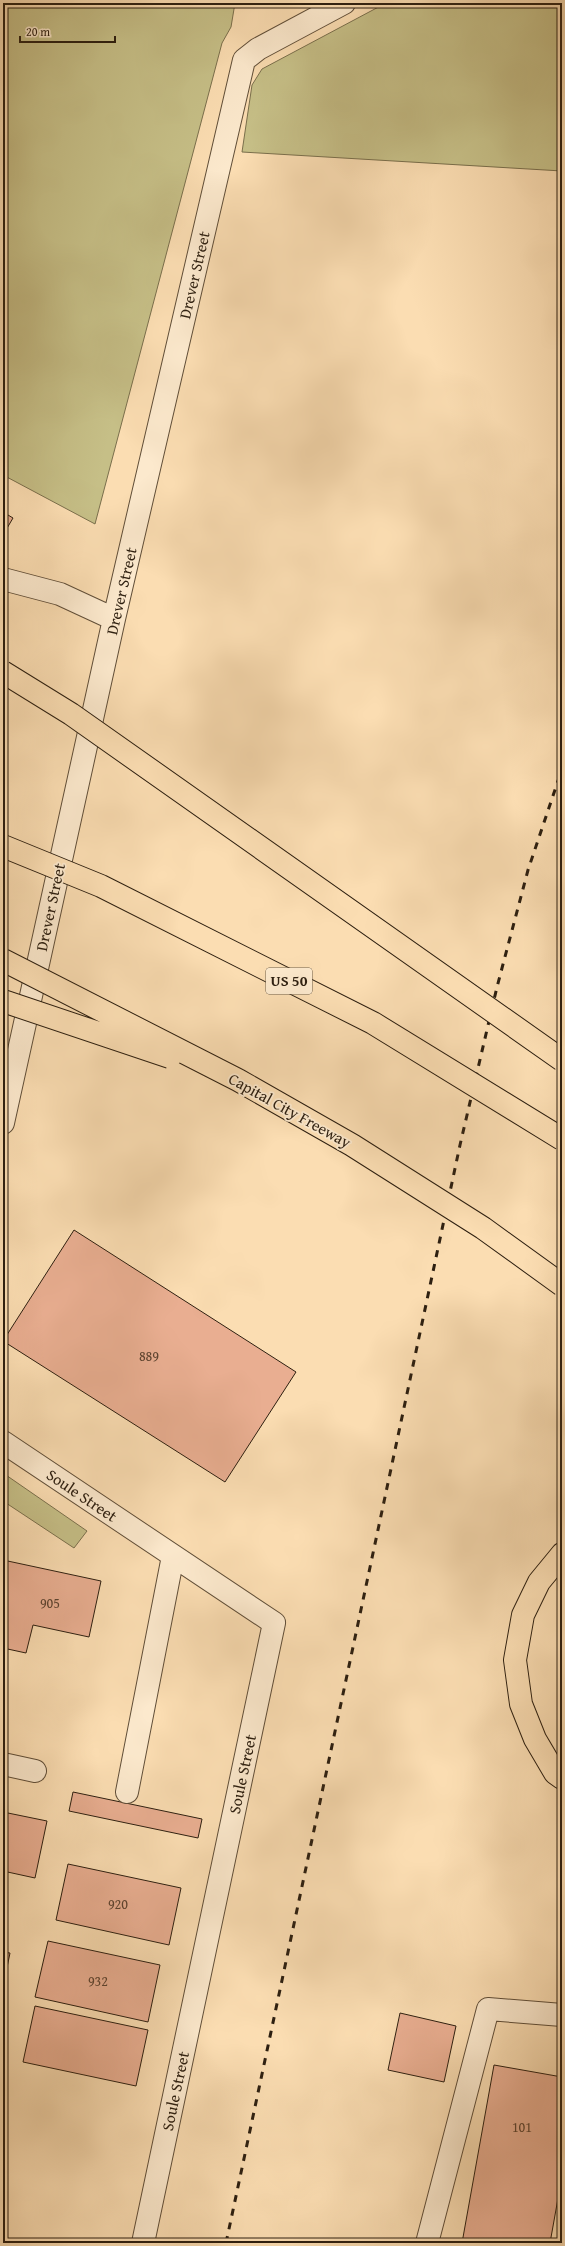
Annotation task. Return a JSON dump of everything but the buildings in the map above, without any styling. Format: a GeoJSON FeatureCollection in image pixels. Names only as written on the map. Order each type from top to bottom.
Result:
{"type":"FeatureCollection","features":[{"type":"Feature","properties":{"kind":"highway"},"geometry":{"type":"LineString","coordinates":[[3,672],[71,714],[562,1060]]}},
{"type":"Feature","properties":{"kind":"highway","name":"US 50"},"geometry":{"type":"LineString","coordinates":[[3,846],[101,886],[373,1023],[562,1139]]}},
{"type":"Feature","properties":{"kind":"highway","name":"Capital City Freeway"},"geometry":{"type":"LineString","coordinates":[[3,960],[238,1080],[352,1145],[483,1228],[562,1285]]}},
{"type":"Feature","properties":{"kind":"highway"},"geometry":{"type":"LineString","coordinates":[[3,1001],[238,1080]]}},
{"type":"Feature","properties":{"kind":"highway"},"geometry":{"type":"LineString","coordinates":[[562,1554],[539,1582],[524,1615],[515,1660],[521,1704],[535,1739],[555,1773],[562,1778]]}},
{"type":"Feature","properties":{"kind":"street","name":"Drever Street"},"geometry":{"type":"LineString","coordinates":[[3,1123],[10,1061],[244,60],[258,49],[344,3]]}},
{"type":"Feature","properties":{"kind":"street"},"geometry":{"type":"LineString","coordinates":[[3,579],[60,594],[114,619]]}},
{"type":"Feature","properties":{"kind":"street","name":"Soule Street"},"geometry":{"type":"LineString","coordinates":[[3,1442],[274,1623],[143,2243]]}},
{"type":"Feature","properties":{"kind":"street"},"geometry":{"type":"LineString","coordinates":[[127,1792],[173,1556]]}},
{"type":"Feature","properties":{"kind":"street"},"geometry":{"type":"LineString","coordinates":[[3,1764],[35,1771]]}},
{"type":"Feature","properties":{"kind":"street"},"geometry":{"type":"LineString","coordinates":[[427,2243],[488,2009],[562,2015]]}},
{"type":"Feature","properties":{"kind":"shaded area"},"geometry":{"type":"Polygon","coordinates":[[[3,3],[235,3],[231,27],[222,43],[95,524],[3,475],[3,3]]]}},
{"type":"Feature","properties":{"kind":"shaded area"},"geometry":{"type":"Polygon","coordinates":[[[386,3],[562,3],[562,171],[242,152],[252,85],[262,69],[386,3]]]}},
{"type":"Feature","properties":{"kind":"shaded area"},"geometry":{"type":"Polygon","coordinates":[[[3,1473],[87,1531],[74,1548],[3,1501],[3,1473]]]}},
{"type":"Feature","properties":{"kind":"railway"},"geometry":{"type":"LineString","coordinates":[[226,2243],[460,1145],[497,987],[528,870],[562,769]]}}]}
